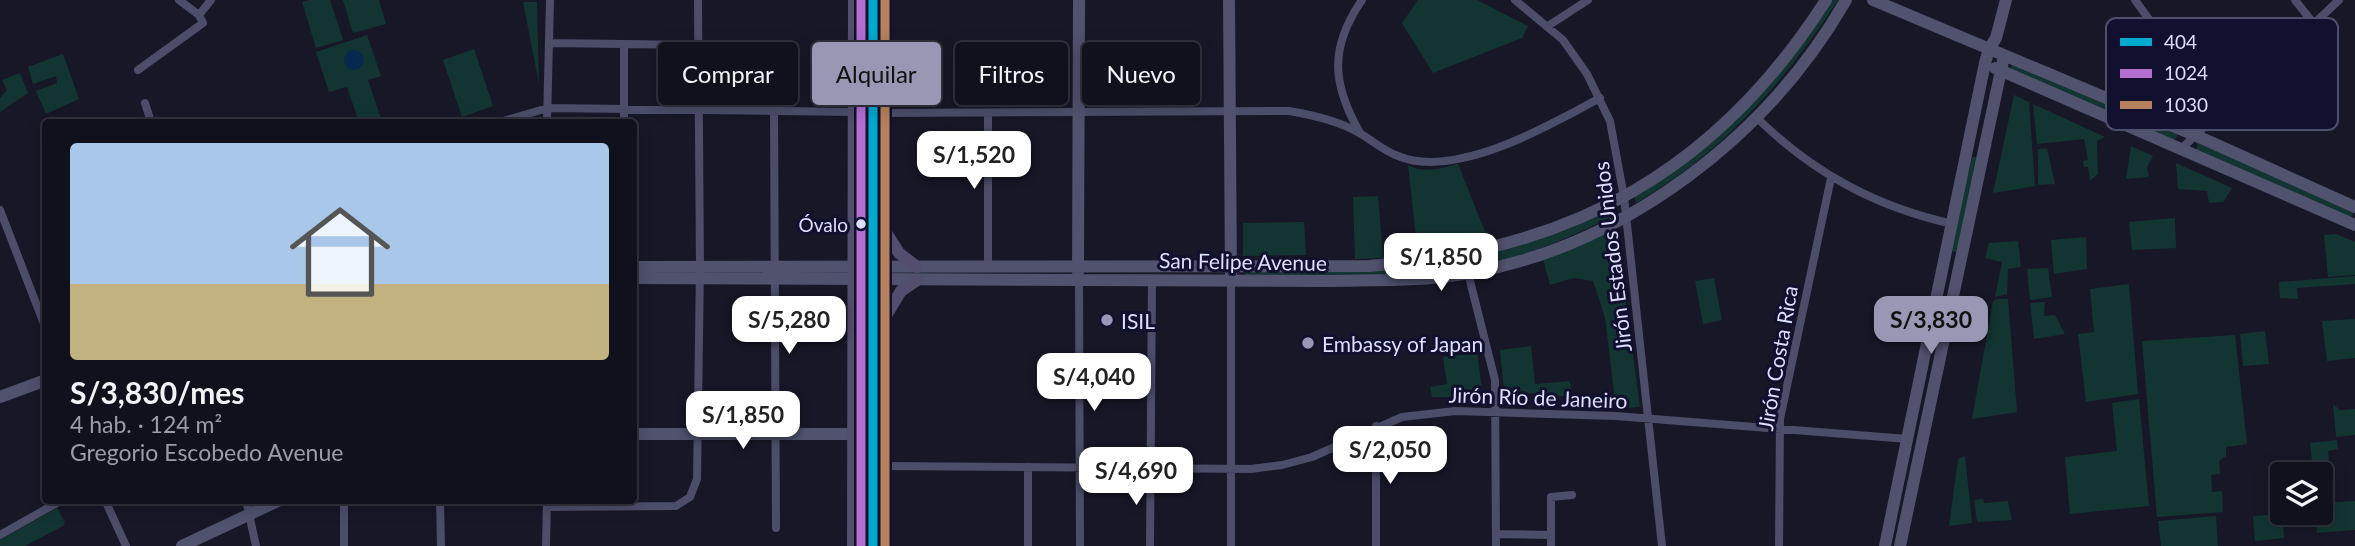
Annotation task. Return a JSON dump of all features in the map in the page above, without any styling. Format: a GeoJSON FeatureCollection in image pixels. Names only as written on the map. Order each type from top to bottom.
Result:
{"type":"FeatureCollection","features":[{"type":"Feature","properties":{"kind":"main road"},"geometry":{"type":"LineString","coordinates":[[853,546],[854,0]]}},
{"type":"Feature","properties":{"kind":"main road"},"geometry":{"type":"LineString","coordinates":[[884,0],[885,546]]}},
{"type":"Feature","properties":{"kind":"main road"},"geometry":{"type":"LineString","coordinates":[[884,227],[896,250],[917,273],[895,298],[884,324]]}},
{"type":"Feature","properties":{"kind":"street"},"geometry":{"type":"LineString","coordinates":[[138,70],[203,23],[200,15],[179,0]]}},
{"type":"Feature","properties":{"kind":"street"},"geometry":{"type":"LineString","coordinates":[[200,15],[211,0]]}},
{"type":"Feature","properties":{"kind":"street"},"geometry":{"type":"LineString","coordinates":[[547,119],[550,0]]}},
{"type":"Feature","properties":{"kind":"street"},"geometry":{"type":"LineString","coordinates":[[698,0],[698,42]]}},
{"type":"Feature","properties":{"kind":"street"},"geometry":{"type":"LineString","coordinates":[[1079,0],[1080,546]]}},
{"type":"Feature","properties":{"kind":"street"},"geometry":{"type":"LineString","coordinates":[[1229,0],[1231,546]]}},
{"type":"Feature","properties":{"kind":"street"},"geometry":{"type":"LineString","coordinates":[[1360,133],[1349,113],[1338,78],[1338,45],[1343,29],[1362,0]]}},
{"type":"Feature","properties":{"kind":"street","name":"Jirón Estados Unidos"},"geometry":{"type":"LineString","coordinates":[[1515,0],[1548,26],[1576,57],[1600,98],[1616,147],[1624,197],[1662,546]]}},
{"type":"Feature","properties":{"kind":"street"},"geometry":{"type":"LineString","coordinates":[[1548,26],[1588,0]]}},
{"type":"Feature","properties":{"kind":"street","name":"San Felipe Avenue"},"geometry":{"type":"LineString","coordinates":[[917,273],[988,267],[1152,279],[1369,266],[1444,259],[1541,233],[1624,197],[1674,167],[1729,121],[1774,73],[1826,0]]}},
{"type":"Feature","properties":{"kind":"street","name":"San Felipe Avenue"},"geometry":{"type":"LineString","coordinates":[[700,272],[1231,274],[1412,279],[1468,273],[1544,253],[1625,216],[1690,174],[1756,117],[1806,59],[1846,0]]}},
{"type":"Feature","properties":{"kind":"street"},"geometry":{"type":"LineString","coordinates":[[1873,0],[2106,98]]}},
{"type":"Feature","properties":{"kind":"street"},"geometry":{"type":"LineString","coordinates":[[1885,546],[1989,49],[1996,38],[2006,0]]}},
{"type":"Feature","properties":{"kind":"street"},"geometry":{"type":"LineString","coordinates":[[2135,0],[2148,18]]}},
{"type":"Feature","properties":{"kind":"street"},"geometry":{"type":"LineString","coordinates":[[2295,0],[2309,18]]}},
{"type":"Feature","properties":{"kind":"street"},"geometry":{"type":"LineString","coordinates":[[2320,18],[2339,0]]}},
{"type":"Feature","properties":{"kind":"street"},"geometry":{"type":"LineString","coordinates":[[549,43],[658,44]]}},
{"type":"Feature","properties":{"kind":"street"},"geometry":{"type":"LineString","coordinates":[[624,44],[624,119]]}},
{"type":"Feature","properties":{"kind":"street"},"geometry":{"type":"LineString","coordinates":[[1900,546],[2004,56]]}},
{"type":"Feature","properties":{"kind":"street"},"geometry":{"type":"LineString","coordinates":[[1986,63],[2106,117]]}},
{"type":"Feature","properties":{"kind":"street"},"geometry":{"type":"LineString","coordinates":[[2065,99],[2071,83]]}},
{"type":"Feature","properties":{"kind":"street"},"geometry":{"type":"LineString","coordinates":[[883,113],[1303,113],[1360,133],[1396,156],[1429,163],[1453,159],[1521,138],[1600,98]]}},
{"type":"Feature","properties":{"kind":"street"},"geometry":{"type":"LineString","coordinates":[[145,103],[150,119]]}},
{"type":"Feature","properties":{"kind":"street"},"geometry":{"type":"LineString","coordinates":[[577,504],[668,507],[683,503],[695,489],[699,434],[698,105]]}},
{"type":"Feature","properties":{"kind":"street"},"geometry":{"type":"LineString","coordinates":[[510,119],[548,108],[854,112]]}},
{"type":"Feature","properties":{"kind":"street"},"geometry":{"type":"LineString","coordinates":[[774,111],[776,528]]}},
{"type":"Feature","properties":{"kind":"street"},"geometry":{"type":"LineString","coordinates":[[988,115],[988,267]]}},
{"type":"Feature","properties":{"kind":"street"},"geometry":{"type":"LineString","coordinates":[[1756,117],[1788,147],[1831,178],[1878,202],[1953,224]]}},
{"type":"Feature","properties":{"kind":"street"},"geometry":{"type":"LineString","coordinates":[[2137,130],[2355,225]]}},
{"type":"Feature","properties":{"kind":"street"},"geometry":{"type":"LineString","coordinates":[[2182,130],[2355,207]]}},
{"type":"Feature","properties":{"kind":"street"},"geometry":{"type":"LineString","coordinates":[[2181,149],[2202,130]]}},
{"type":"Feature","properties":{"kind":"street","name":"Jirón Costa Rica"},"geometry":{"type":"LineString","coordinates":[[1779,546],[1779,430],[1831,178]]}},
{"type":"Feature","properties":{"kind":"street"},"geometry":{"type":"LineString","coordinates":[[0,210],[42,319]]}},
{"type":"Feature","properties":{"kind":"street"},"geometry":{"type":"LineString","coordinates":[[637,267],[700,272]]}},
{"type":"Feature","properties":{"kind":"street"},"geometry":{"type":"LineString","coordinates":[[637,278],[700,272]]}},
{"type":"Feature","properties":{"kind":"street"},"geometry":{"type":"LineString","coordinates":[[1468,273],[1492,361],[1497,410],[1496,546]]}},
{"type":"Feature","properties":{"kind":"street"},"geometry":{"type":"LineString","coordinates":[[1150,546],[1152,279]]}},
{"type":"Feature","properties":{"kind":"street"},"geometry":{"type":"LineString","coordinates":[[1930,333],[1938,341],[1946,338]]}},
{"type":"Feature","properties":{"kind":"street"},"geometry":{"type":"LineString","coordinates":[[1927,349],[1936,345],[1943,351]]}},
{"type":"Feature","properties":{"kind":"street"},"geometry":{"type":"LineString","coordinates":[[0,397],[42,381]]}},
{"type":"Feature","properties":{"kind":"street","name":"Jirón Río de Janeiro"},"geometry":{"type":"LineString","coordinates":[[883,466],[1231,470],[1282,466],[1312,457],[1376,426],[1422,414],[1497,410],[1648,418],[1908,439]]}},
{"type":"Feature","properties":{"kind":"street"},"geometry":{"type":"LineString","coordinates":[[1376,426],[1376,546]]}},
{"type":"Feature","properties":{"kind":"street"},"geometry":{"type":"LineString","coordinates":[[637,434],[852,434]]}},
{"type":"Feature","properties":{"kind":"street"},"geometry":{"type":"LineString","coordinates":[[1028,467],[1028,546]]}},
{"type":"Feature","properties":{"kind":"street"},"geometry":{"type":"LineString","coordinates":[[1551,546],[1551,497],[1572,495]]}},
{"type":"Feature","properties":{"kind":"street"},"geometry":{"type":"LineString","coordinates":[[0,535],[55,504]]}},
{"type":"Feature","properties":{"kind":"street"},"geometry":{"type":"LineString","coordinates":[[107,504],[126,546]]}},
{"type":"Feature","properties":{"kind":"street"},"geometry":{"type":"LineString","coordinates":[[247,504],[256,546]]}},
{"type":"Feature","properties":{"kind":"street"},"geometry":{"type":"LineString","coordinates":[[182,546],[271,504]]}},
{"type":"Feature","properties":{"kind":"street"},"geometry":{"type":"LineString","coordinates":[[344,504],[345,546]]}},
{"type":"Feature","properties":{"kind":"street"},"geometry":{"type":"LineString","coordinates":[[440,504],[441,546]]}},
{"type":"Feature","properties":{"kind":"street"},"geometry":{"type":"LineString","coordinates":[[547,504],[547,546]]}},
{"type":"Feature","properties":{"kind":"street"},"geometry":{"type":"LineString","coordinates":[[1496,534],[1551,535]]}},
{"type":"Feature","properties":{"kind":"green space"},"geometry":{"type":"Polygon","coordinates":[[[330,0],[343,40],[316,48],[302,2],[330,0]]]}},
{"type":"Feature","properties":{"kind":"green space"},"geometry":{"type":"Polygon","coordinates":[[[343,0],[379,0],[386,24],[353,33],[343,0]]]}},
{"type":"Feature","properties":{"kind":"green space"},"geometry":{"type":"Polygon","coordinates":[[[1418,0],[1477,0],[1528,26],[1522,38],[1433,73],[1402,23],[1418,0]]]}},
{"type":"Feature","properties":{"kind":"green space"},"geometry":{"type":"Polygon","coordinates":[[[1824,0],[1838,0],[1796,60],[1749,114],[1696,162],[1636,203],[1633,192],[1732,117],[1824,0]]]}},
{"type":"Feature","properties":{"kind":"green space"},"geometry":{"type":"Polygon","coordinates":[[[523,2],[537,2],[539,84],[523,2]]]}},
{"type":"Feature","properties":{"kind":"green space"},"geometry":{"type":"Polygon","coordinates":[[[367,35],[381,76],[368,80],[381,119],[358,119],[347,87],[329,92],[316,52],[367,35]]]}},
{"type":"Feature","properties":{"kind":"green space"},"geometry":{"type":"Polygon","coordinates":[[[474,49],[493,106],[462,117],[443,60],[474,49]]]}},
{"type":"Feature","properties":{"kind":"green space"},"geometry":{"type":"Polygon","coordinates":[[[63,54],[79,99],[46,114],[36,91],[57,83],[56,76],[33,84],[28,67],[63,54]]]}},
{"type":"Feature","properties":{"kind":"green space"},"geometry":{"type":"Polygon","coordinates":[[[2013,61],[2106,103],[2106,113],[2009,72],[2013,61]]]}},
{"type":"Feature","properties":{"kind":"green space"},"geometry":{"type":"Polygon","coordinates":[[[20,73],[28,93],[0,112],[0,98],[7,90],[2,80],[20,73]]]}},
{"type":"Feature","properties":{"kind":"green space"},"geometry":{"type":"Polygon","coordinates":[[[2014,95],[2029,102],[2035,186],[1993,193],[2014,95]]]}},
{"type":"Feature","properties":{"kind":"green space"},"geometry":{"type":"Polygon","coordinates":[[[2033,104],[2105,137],[2097,141],[2098,174],[2090,181],[2088,167],[2084,167],[2083,161],[2088,160],[2084,139],[2037,144],[2033,104]]]}},
{"type":"Feature","properties":{"kind":"green space"},"geometry":{"type":"Polygon","coordinates":[[[2145,130],[2167,130],[2178,135],[2173,142],[2145,130]]]}},
{"type":"Feature","properties":{"kind":"green space"},"geometry":{"type":"Polygon","coordinates":[[[2198,142],[2355,211],[2351,218],[2196,151],[2198,142]]]}},
{"type":"Feature","properties":{"kind":"green space"},"geometry":{"type":"Polygon","coordinates":[[[2131,146],[2153,156],[2147,167],[2149,177],[2126,179],[2131,146]]]}},
{"type":"Feature","properties":{"kind":"green space"},"geometry":{"type":"Polygon","coordinates":[[[2047,148],[2055,184],[2038,185],[2038,149],[2047,148]]]}},
{"type":"Feature","properties":{"kind":"green space"},"geometry":{"type":"Polygon","coordinates":[[[1972,157],[1977,157],[1958,252],[1950,251],[1972,157]]]}},
{"type":"Feature","properties":{"kind":"green space"},"geometry":{"type":"Polygon","coordinates":[[[2176,163],[2232,188],[2223,202],[2209,203],[2207,191],[2178,189],[2176,163]]]}},
{"type":"Feature","properties":{"kind":"green space"},"geometry":{"type":"Polygon","coordinates":[[[1458,164],[1489,242],[1418,256],[1408,165],[1426,170],[1458,164]]]}},
{"type":"Feature","properties":{"kind":"green space"},"geometry":{"type":"Polygon","coordinates":[[[1378,196],[1383,258],[1355,259],[1353,197],[1378,196]]]}},
{"type":"Feature","properties":{"kind":"green space"},"geometry":{"type":"Polygon","coordinates":[[[1610,206],[1613,216],[1573,235],[1518,256],[1472,267],[1408,275],[1245,275],[1245,271],[1458,259],[1610,206]]]}},
{"type":"Feature","properties":{"kind":"green space"},"geometry":{"type":"Polygon","coordinates":[[[2175,218],[2176,248],[2132,250],[2129,222],[2175,218]]]}},
{"type":"Feature","properties":{"kind":"green space"},"geometry":{"type":"Polygon","coordinates":[[[1304,222],[1306,255],[1243,256],[1243,223],[1304,222]]]}},
{"type":"Feature","properties":{"kind":"green space"},"geometry":{"type":"Polygon","coordinates":[[[1616,229],[1640,407],[1616,409],[1605,317],[1593,281],[1574,278],[1550,285],[1543,259],[1616,229]]]}},
{"type":"Feature","properties":{"kind":"green space"},"geometry":{"type":"Polygon","coordinates":[[[2336,234],[2355,242],[2355,275],[2328,277],[2324,235],[2336,234]]]}},
{"type":"Feature","properties":{"kind":"green space"},"geometry":{"type":"Polygon","coordinates":[[[2086,237],[2087,269],[2054,274],[2051,240],[2086,237]]]}},
{"type":"Feature","properties":{"kind":"green space"},"geometry":{"type":"Polygon","coordinates":[[[2018,241],[2021,267],[2008,269],[2007,294],[1995,297],[2002,262],[1985,258],[1989,243],[2018,241]]]}},
{"type":"Feature","properties":{"kind":"green space"},"geometry":{"type":"Polygon","coordinates":[[[2048,268],[2052,297],[2030,300],[2027,269],[2048,268]]]}},
{"type":"Feature","properties":{"kind":"green space"},"geometry":{"type":"Polygon","coordinates":[[[2355,276],[2355,284],[2297,288],[2298,299],[2280,298],[2279,282],[2355,276]]]}},
{"type":"Feature","properties":{"kind":"green space"},"geometry":{"type":"Polygon","coordinates":[[[1714,278],[1722,320],[1703,324],[1695,281],[1714,278]]]}},
{"type":"Feature","properties":{"kind":"green space"},"geometry":{"type":"Polygon","coordinates":[[[2129,284],[2138,394],[2086,402],[2078,334],[2094,332],[2090,289],[2129,284]]]}},
{"type":"Feature","properties":{"kind":"green space"},"geometry":{"type":"Polygon","coordinates":[[[2008,299],[2017,412],[1972,419],[1993,301],[2008,299]]]}},
{"type":"Feature","properties":{"kind":"green space"},"geometry":{"type":"Polygon","coordinates":[[[2045,302],[2044,316],[2055,315],[2065,334],[2034,339],[2030,303],[2045,302]]]}},
{"type":"Feature","properties":{"kind":"green space"},"geometry":{"type":"Polygon","coordinates":[[[2355,319],[2355,358],[2327,361],[2322,321],[2355,319]]]}},
{"type":"Feature","properties":{"kind":"green space"},"geometry":{"type":"Polygon","coordinates":[[[2265,331],[2269,364],[2243,366],[2240,334],[2265,331]]]}},
{"type":"Feature","properties":{"kind":"green space"},"geometry":{"type":"Polygon","coordinates":[[[2235,335],[2247,444],[2226,447],[2226,456],[2219,461],[2220,474],[2211,475],[2212,492],[2222,491],[2223,512],[2157,517],[2142,341],[2235,335]]]}},
{"type":"Feature","properties":{"kind":"green space"},"geometry":{"type":"Polygon","coordinates":[[[1531,346],[1535,384],[1570,381],[1572,397],[1504,391],[1500,350],[1531,346]]]}},
{"type":"Feature","properties":{"kind":"green space"},"geometry":{"type":"Polygon","coordinates":[[[1477,353],[1483,397],[1432,397],[1430,387],[1447,384],[1443,357],[1477,353]]]}},
{"type":"Feature","properties":{"kind":"green space"},"geometry":{"type":"Polygon","coordinates":[[[2139,399],[2149,506],[2070,514],[2065,457],[2117,451],[2112,403],[2139,399]]]}},
{"type":"Feature","properties":{"kind":"green space"},"geometry":{"type":"Polygon","coordinates":[[[2333,404],[2340,410],[2355,409],[2355,435],[2336,437],[2333,404]]]}},
{"type":"Feature","properties":{"kind":"green space"},"geometry":{"type":"Polygon","coordinates":[[[2337,440],[2338,449],[2328,451],[2329,460],[2312,462],[2310,443],[2337,440]]]}},
{"type":"Feature","properties":{"kind":"green space"},"geometry":{"type":"Polygon","coordinates":[[[1965,456],[1972,523],[1949,526],[1958,459],[1965,456]]]}},
{"type":"Feature","properties":{"kind":"green space"},"geometry":{"type":"Polygon","coordinates":[[[1983,499],[1984,503],[2008,501],[2012,520],[1977,522],[1974,500],[1983,499]]]}},
{"type":"Feature","properties":{"kind":"green space"},"geometry":{"type":"Polygon","coordinates":[[[2355,501],[2355,530],[2317,533],[2317,525],[2333,525],[2333,502],[2355,501]]]}},
{"type":"Feature","properties":{"kind":"green space"},"geometry":{"type":"Polygon","coordinates":[[[57,508],[65,522],[63,526],[25,546],[0,546],[0,540],[57,508]]]}},
{"type":"Feature","properties":{"kind":"green space"},"geometry":{"type":"Polygon","coordinates":[[[2270,515],[2270,525],[2283,525],[2284,538],[2255,541],[2253,516],[2270,515]]]}},
{"type":"Feature","properties":{"kind":"green space"},"geometry":{"type":"Polygon","coordinates":[[[2216,516],[2218,546],[2161,546],[2158,521],[2216,516]]]}},
{"type":"Feature","properties":{"kind":"water"},"geometry":{"type":"Polygon","coordinates":[[[354,50],[361,53],[364,60],[361,67],[354,70],[347,67],[344,60],[347,53],[354,50]]]}},
{"type":"Feature","properties":{"kind":"transit line","name":"1024"},"geometry":{"type":"LineString","coordinates":[[861,0],[861,546]]}},
{"type":"Feature","properties":{"kind":"transit line","name":"404"},"geometry":{"type":"LineString","coordinates":[[873,0],[873,546]]}},
{"type":"Feature","properties":{"kind":"transit line","name":"1030"},"geometry":{"type":"LineString","coordinates":[[885,0],[885,546]]}},
{"type":"Feature","properties":{"kind":"place","name":"Óvalo"},"geometry":{"type":"Point","coordinates":[861,224]}},
{"type":"Feature","properties":{"kind":"place","name":"ISIL"},"geometry":{"type":"Point","coordinates":[1107,320]}},
{"type":"Feature","properties":{"kind":"place","name":"Embassy of Japan"},"geometry":{"type":"Point","coordinates":[1308,343]}}]}
